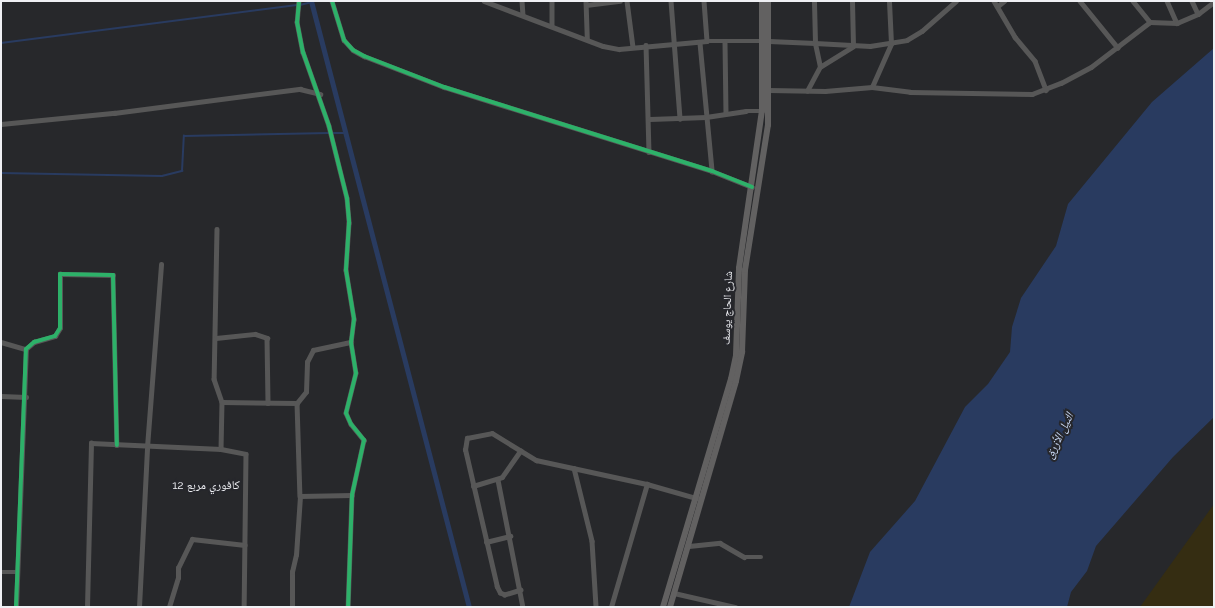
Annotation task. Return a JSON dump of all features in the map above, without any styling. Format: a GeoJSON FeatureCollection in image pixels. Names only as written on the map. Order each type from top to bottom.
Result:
{"type":"FeatureCollection","features":[{"type":"Feature","properties":{"kind":"main road","name":"شارع الحاج يوسف"},"geometry":{"type":"LineString","coordinates":[[663,607],[734,366],[739,268],[762,111],[762,1]]}},
{"type":"Feature","properties":{"kind":"main road","name":"شارع الحاج يوسف"},"geometry":{"type":"LineString","coordinates":[[670,607],[689,546],[742,352],[744,283],[767,134],[769,90],[768,1]]}},
{"type":"Feature","properties":{"kind":"street"},"geometry":{"type":"LineString","coordinates":[[299,1],[298,22],[303,52],[320,94],[348,212],[346,270],[354,319],[351,342],[356,373],[346,413],[351,424],[364,440],[352,495],[348,607]]}},
{"type":"Feature","properties":{"kind":"street"},"geometry":{"type":"LineString","coordinates":[[332,1],[344,40],[353,50],[364,56],[444,87],[712,171],[752,187]]}},
{"type":"Feature","properties":{"kind":"street"},"geometry":{"type":"LineString","coordinates":[[484,1],[587,38],[610,48],[700,43],[707,41],[762,41]]}},
{"type":"Feature","properties":{"kind":"street"},"geometry":{"type":"LineString","coordinates":[[522,1],[523,15]]}},
{"type":"Feature","properties":{"kind":"street"},"geometry":{"type":"LineString","coordinates":[[552,1],[552,26]]}},
{"type":"Feature","properties":{"kind":"street"},"geometry":{"type":"LineString","coordinates":[[587,38],[586,3],[620,1]]}},
{"type":"Feature","properties":{"kind":"street"},"geometry":{"type":"LineString","coordinates":[[627,1],[633,47]]}},
{"type":"Feature","properties":{"kind":"street"},"geometry":{"type":"LineString","coordinates":[[670,1],[680,118]]}},
{"type":"Feature","properties":{"kind":"street"},"geometry":{"type":"LineString","coordinates":[[704,1],[707,41]]}},
{"type":"Feature","properties":{"kind":"street"},"geometry":{"type":"LineString","coordinates":[[814,1],[815,43],[820,67]]}},
{"type":"Feature","properties":{"kind":"street"},"geometry":{"type":"LineString","coordinates":[[852,1],[853,46]]}},
{"type":"Feature","properties":{"kind":"street"},"geometry":{"type":"LineString","coordinates":[[872,87],[891,44],[889,1]]}},
{"type":"Feature","properties":{"kind":"street"},"geometry":{"type":"LineString","coordinates":[[769,41],[853,46],[891,44],[907,40],[922,32],[956,1]]}},
{"type":"Feature","properties":{"kind":"street"},"geometry":{"type":"LineString","coordinates":[[994,1],[1014,37],[1035,61],[1046,90]]}},
{"type":"Feature","properties":{"kind":"street"},"geometry":{"type":"LineString","coordinates":[[998,6],[1004,1]]}},
{"type":"Feature","properties":{"kind":"street"},"geometry":{"type":"LineString","coordinates":[[1080,1],[1118,48]]}},
{"type":"Feature","properties":{"kind":"street"},"geometry":{"type":"LineString","coordinates":[[1133,1],[1150,22]]}},
{"type":"Feature","properties":{"kind":"street"},"geometry":{"type":"LineString","coordinates":[[1166,1],[1177,23]]}},
{"type":"Feature","properties":{"kind":"street"},"geometry":{"type":"LineString","coordinates":[[1192,1],[1198,14]]}},
{"type":"Feature","properties":{"kind":"street"},"geometry":{"type":"LineString","coordinates":[[769,90],[807,91],[872,87],[910,92],[1026,94],[1046,90],[1078,75],[1118,48],[1150,22],[1177,23],[1198,14],[1214,2]]}},
{"type":"Feature","properties":{"kind":"street"},"geometry":{"type":"LineString","coordinates":[[725,42],[726,113]]}},
{"type":"Feature","properties":{"kind":"street"},"geometry":{"type":"LineString","coordinates":[[700,43],[712,171]]}},
{"type":"Feature","properties":{"kind":"street"},"geometry":{"type":"LineString","coordinates":[[646,45],[650,119],[650,152]]}},
{"type":"Feature","properties":{"kind":"street"},"geometry":{"type":"LineString","coordinates":[[807,91],[820,67],[853,46]]}},
{"type":"Feature","properties":{"kind":"street"},"geometry":{"type":"LineString","coordinates":[[1,124],[114,113],[300,90],[320,94]]}},
{"type":"Feature","properties":{"kind":"street"},"geometry":{"type":"LineString","coordinates":[[650,119],[706,117],[726,113],[762,111]]}},
{"type":"Feature","properties":{"kind":"street"},"geometry":{"type":"LineString","coordinates":[[218,229],[214,380],[222,402],[221,449]]}},
{"type":"Feature","properties":{"kind":"street"},"geometry":{"type":"LineString","coordinates":[[139,607],[147,447],[161,265]]}},
{"type":"Feature","properties":{"kind":"street"},"geometry":{"type":"LineString","coordinates":[[16,607],[26,397],[26,349],[34,342],[55,336],[60,328],[60,274],[113,275],[117,445]]}},
{"type":"Feature","properties":{"kind":"street"},"geometry":{"type":"LineString","coordinates":[[216,338],[255,334],[267,338],[268,403]]}},
{"type":"Feature","properties":{"kind":"street"},"geometry":{"type":"LineString","coordinates":[[1,342],[26,349]]}},
{"type":"Feature","properties":{"kind":"street"},"geometry":{"type":"LineString","coordinates":[[292,607],[292,572],[296,555],[300,496],[297,403],[306,392],[307,362],[313,350],[351,342]]}},
{"type":"Feature","properties":{"kind":"street"},"geometry":{"type":"LineString","coordinates":[[1,396],[26,397]]}},
{"type":"Feature","properties":{"kind":"street"},"geometry":{"type":"LineString","coordinates":[[222,402],[297,403]]}},
{"type":"Feature","properties":{"kind":"street"},"geometry":{"type":"LineString","coordinates":[[521,590],[505,595],[500,593],[486,542],[465,450],[467,438],[492,433],[536,460],[647,484],[696,498]]}},
{"type":"Feature","properties":{"kind":"street"},"geometry":{"type":"LineString","coordinates":[[87,607],[91,443],[147,447],[221,449],[246,454],[244,607]]}},
{"type":"Feature","properties":{"kind":"street"},"geometry":{"type":"LineString","coordinates":[[473,486],[498,480],[520,451]]}},
{"type":"Feature","properties":{"kind":"street"},"geometry":{"type":"LineString","coordinates":[[574,468],[592,541],[596,607]]}},
{"type":"Feature","properties":{"kind":"street"},"geometry":{"type":"LineString","coordinates":[[498,480],[521,590],[523,607]]}},
{"type":"Feature","properties":{"kind":"street"},"geometry":{"type":"LineString","coordinates":[[611,607],[647,484]]}},
{"type":"Feature","properties":{"kind":"street"},"geometry":{"type":"LineString","coordinates":[[300,496],[352,495]]}},
{"type":"Feature","properties":{"kind":"street"},"geometry":{"type":"LineString","coordinates":[[486,542],[510,536]]}},
{"type":"Feature","properties":{"kind":"street"},"geometry":{"type":"LineString","coordinates":[[170,607],[178,578],[178,568],[192,539],[245,545]]}},
{"type":"Feature","properties":{"kind":"street"},"geometry":{"type":"LineString","coordinates":[[689,546],[720,543],[744,557],[761,557]]}},
{"type":"Feature","properties":{"kind":"street"},"geometry":{"type":"LineString","coordinates":[[1,572],[18,572]]}},
{"type":"Feature","properties":{"kind":"street"},"geometry":{"type":"LineString","coordinates":[[674,593],[735,607]]}},
{"type":"Feature","properties":{"kind":"sand"},"geometry":{"type":"Polygon","coordinates":[[[1214,504],[1214,607],[1140,607],[1214,504]]]}},
{"type":"Feature","properties":{"kind":"water","name":"النيل الأزرق"},"geometry":{"type":"Polygon","coordinates":[[[1214,48],[1214,417],[1173,457],[1096,546],[1087,571],[1071,592],[1067,607],[849,607],[870,552],[915,501],[965,407],[988,384],[1010,352],[1012,327],[1021,298],[1056,246],[1068,204],[1152,102],[1214,48]]]}},
{"type":"Feature","properties":{"kind":"waterway"},"geometry":{"type":"LineString","coordinates":[[311,1],[469,607]]}},
{"type":"Feature","properties":{"kind":"waterway"},"geometry":{"type":"LineString","coordinates":[[300,5],[312,2]]}},
{"type":"Feature","properties":{"kind":"waterway"},"geometry":{"type":"LineString","coordinates":[[1,43],[297,5]]}},
{"type":"Feature","properties":{"kind":"waterway"},"geometry":{"type":"LineString","coordinates":[[1,173],[162,176],[182,171],[184,136],[329,133]]}},
{"type":"Feature","properties":{"kind":"waterway"},"geometry":{"type":"LineString","coordinates":[[333,133],[347,133]]}},
{"type":"Feature","properties":{"kind":"cycle path"},"geometry":{"type":"LineString","coordinates":[[299,1],[297,22],[303,52],[329,126],[347,198],[349,223],[346,270],[354,319],[351,342],[356,373],[346,413],[351,424],[364,440],[352,495],[348,607]]}},
{"type":"Feature","properties":{"kind":"cycle path"},"geometry":{"type":"LineString","coordinates":[[332,1],[344,40],[353,50],[364,56],[444,87],[712,171],[752,187]]}},
{"type":"Feature","properties":{"kind":"cycle path"},"geometry":{"type":"LineString","coordinates":[[16,607],[26,349],[34,342],[55,336],[60,328],[60,274],[113,275],[117,445]]}},
{"type":"Feature","properties":{"kind":"district","name":"كافوري مربع 12"},"geometry":{"type":"Point","coordinates":[206,486]}}]}
